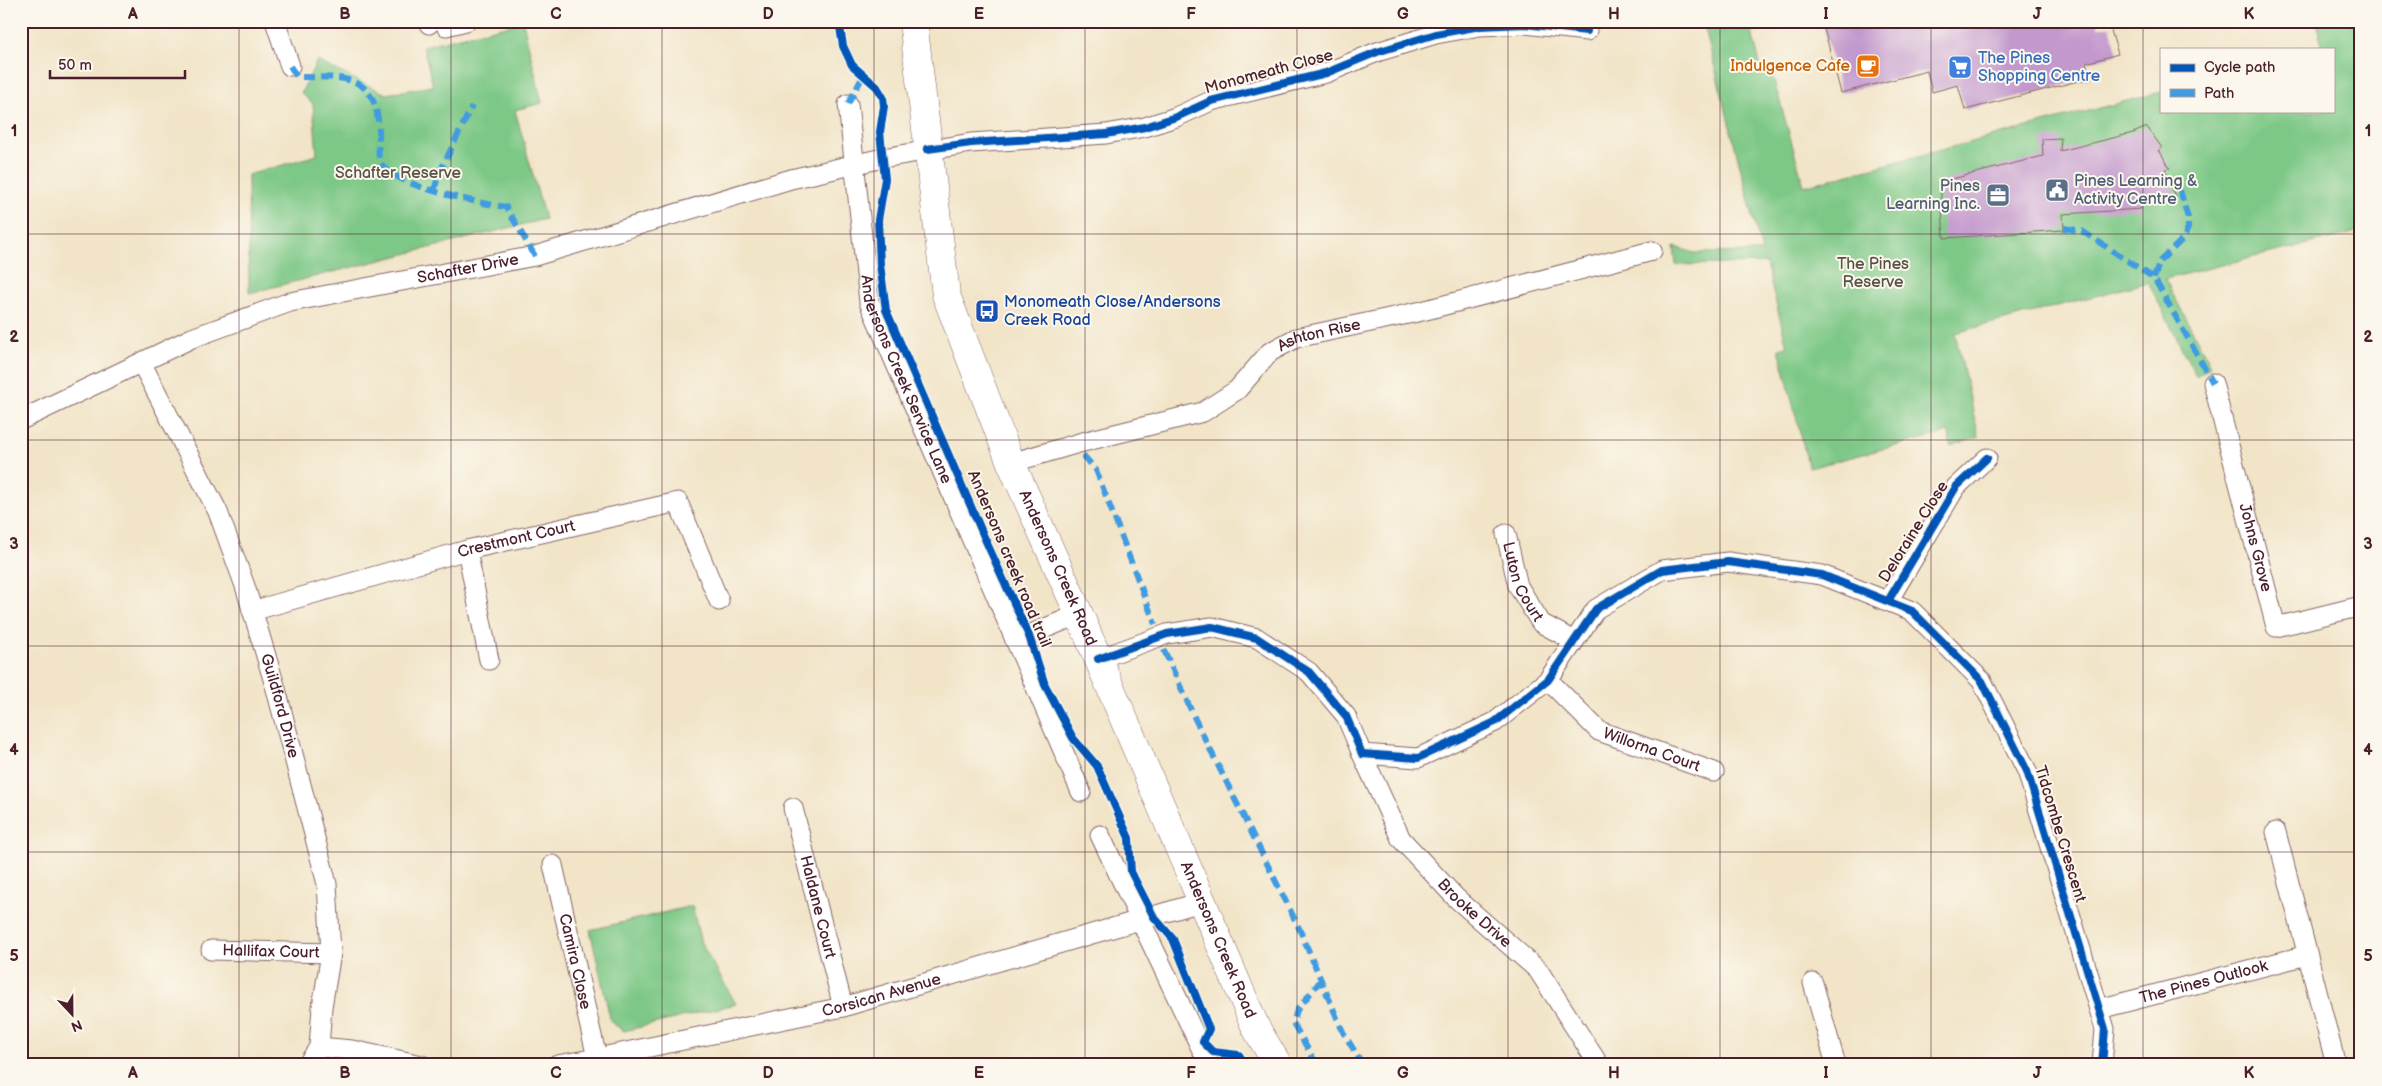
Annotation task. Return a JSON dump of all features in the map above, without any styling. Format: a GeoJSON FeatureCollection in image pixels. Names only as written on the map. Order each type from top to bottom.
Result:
{"type":"FeatureCollection","features":[{"type":"Feature","properties":{"kind":"main road","name":"Andersons Creek Road"},"geometry":{"type":"LineString","coordinates":[[913,21],[946,295],[1011,463],[1079,614],[1256,1028],[1278,1065]]}},
{"type":"Feature","properties":{"kind":"main road","name":"Andersons Creek Road"},"geometry":{"type":"LineString","coordinates":[[915,49],[917,21]]}},
{"type":"Feature","properties":{"kind":"street"},"geometry":{"type":"LineString","coordinates":[[275,21],[290,66]]}},
{"type":"Feature","properties":{"kind":"street"},"geometry":{"type":"LineString","coordinates":[[434,24],[466,21]]}},
{"type":"Feature","properties":{"kind":"street","name":"Monomeath Close"},"geometry":{"type":"LineString","coordinates":[[927,149],[981,142],[1106,134],[1145,127],[1176,117],[1210,101],[1326,73],[1377,52],[1436,34],[1480,26],[1525,24],[1587,33]]}},
{"type":"Feature","properties":{"kind":"street","name":"Andersons Creek Service Lane"},"geometry":{"type":"LineString","coordinates":[[848,104],[856,164],[869,302],[1081,792]]}},
{"type":"Feature","properties":{"kind":"street","name":"Schafter Drive"},"geometry":{"type":"LineString","coordinates":[[21,420],[142,364],[192,338],[290,302],[535,256],[790,179],[927,149]]}},
{"type":"Feature","properties":{"kind":"street","name":"Ashton Rise"},"geometry":{"type":"LineString","coordinates":[[1011,463],[1079,442],[1203,412],[1237,390],[1270,352],[1296,338],[1422,311],[1652,252]]}},
{"type":"Feature","properties":{"kind":"street","name":"Guildford Drive"},"geometry":{"type":"LineString","coordinates":[[142,364],[218,512],[245,586],[276,689],[327,884],[331,953],[322,1007],[319,1047],[307,1065]]}},
{"type":"Feature","properties":{"kind":"street","name":"Johns Grove"},"geometry":{"type":"LineString","coordinates":[[2213,383],[2276,627],[2361,606]]}},
{"type":"Feature","properties":{"kind":"street","name":"Deloraine Close"},"geometry":{"type":"LineString","coordinates":[[1888,601],[1956,487],[1987,458]]}},
{"type":"Feature","properties":{"kind":"street","name":"Crestmont Court"},"geometry":{"type":"LineString","coordinates":[[252,612],[467,550],[678,502],[719,601]]}},
{"type":"Feature","properties":{"kind":"street","name":"Luton Court"},"geometry":{"type":"LineString","coordinates":[[1506,534],[1518,586],[1541,623],[1574,641]]}},
{"type":"Feature","properties":{"kind":"street"},"geometry":{"type":"LineString","coordinates":[[467,550],[489,660]]}},
{"type":"Feature","properties":{"kind":"street","name":"Tidcombe Crescent"},"geometry":{"type":"LineString","coordinates":[[1362,754],[1418,758],[1495,722],[1548,680],[1596,609],[1662,570],[1728,562],[1822,574],[1912,611],[1982,681],[2027,771],[2105,1029],[2102,1065]]}},
{"type":"Feature","properties":{"kind":"street"},"geometry":{"type":"LineString","coordinates":[[1015,641],[1079,614]]}},
{"type":"Feature","properties":{"kind":"street"},"geometry":{"type":"LineString","coordinates":[[1098,659],[1167,634],[1212,627],[1256,638],[1309,672],[1346,716],[1362,754]]}},
{"type":"Feature","properties":{"kind":"street","name":"Willorna Court"},"geometry":{"type":"LineString","coordinates":[[1548,680],[1599,731],[1714,772]]}},
{"type":"Feature","properties":{"kind":"street","name":"Brooke Drive"},"geometry":{"type":"LineString","coordinates":[[1362,754],[1401,838],[1456,898],[1538,970],[1599,1065]]}},
{"type":"Feature","properties":{"kind":"street","name":"Haldane Court"},"geometry":{"type":"LineString","coordinates":[[793,808],[842,1006]]}},
{"type":"Feature","properties":{"kind":"street"},"geometry":{"type":"LineString","coordinates":[[2276,832],[2336,1065]]}},
{"type":"Feature","properties":{"kind":"street"},"geometry":{"type":"LineString","coordinates":[[1100,835],[1209,1065]]}},
{"type":"Feature","properties":{"kind":"street","name":"Camira Close"},"geometry":{"type":"LineString","coordinates":[[553,865],[597,1058]]}},
{"type":"Feature","properties":{"kind":"street","name":"Corsican Avenue"},"geometry":{"type":"LineString","coordinates":[[557,1065],[842,1006],[1201,902]]}},
{"type":"Feature","properties":{"kind":"street","name":"Hallifax Court"},"geometry":{"type":"LineString","coordinates":[[211,950],[331,953]]}},
{"type":"Feature","properties":{"kind":"street","name":"The Pines Outlook"},"geometry":{"type":"LineString","coordinates":[[2099,1009],[2307,955]]}},
{"type":"Feature","properties":{"kind":"street"},"geometry":{"type":"LineString","coordinates":[[1813,983],[1836,1065]]}},
{"type":"Feature","properties":{"kind":"street"},"geometry":{"type":"LineString","coordinates":[[319,1047],[352,1050],[422,1065]]}},
{"type":"Feature","properties":{"kind":"green space","name":"The Pines Reserve"},"geometry":{"type":"Polygon","coordinates":[[[1703,21],[1749,21],[1762,72],[1771,70],[1804,186],[2160,92],[2160,112],[2334,112],[2334,48],[2323,48],[2316,21],[2361,21],[2361,231],[2165,279],[2211,366],[2196,376],[2148,282],[1955,333],[1979,437],[1950,446],[1949,432],[1809,468],[1779,349],[1787,347],[1766,263],[1676,265],[1674,247],[1695,253],[1762,252],[1703,21]]]}},
{"type":"Feature","properties":{"kind":"green space","name":"Schafter Reserve"},"geometry":{"type":"Polygon","coordinates":[[[523,22],[542,103],[515,110],[545,219],[249,293],[248,175],[317,155],[313,104],[301,93],[317,61],[386,94],[433,86],[423,46],[523,22]]]}},
{"type":"Feature","properties":{"kind":"green space"},"geometry":{"type":"Polygon","coordinates":[[[692,906],[701,943],[736,1004],[624,1031],[611,1022],[590,930],[692,906]]]}},
{"type":"Feature","properties":{"kind":"building","name":"The Pines Shopping Centre"},"geometry":{"type":"Polygon","coordinates":[[[1822,21],[2098,21],[2099,27],[2110,27],[2118,54],[2086,63],[2090,78],[1965,110],[1958,85],[1932,92],[1927,71],[1841,93],[1822,21]]]}},
{"type":"Feature","properties":{"kind":"building","name":"Pines Learning & Activity Centre"},"geometry":{"type":"Polygon","coordinates":[[[2147,127],[2162,148],[2159,150],[2170,168],[2165,169],[2176,198],[2140,201],[2141,209],[2063,214],[2064,230],[1944,238],[1940,182],[2043,156],[2042,139],[2061,138],[2060,151],[2133,133],[2147,127]]]}},
{"type":"Feature","properties":{"kind":"marked path"},"geometry":{"type":"LineString","coordinates":[[290,66],[297,77],[329,77],[354,82],[363,87],[371,97],[376,110],[379,129],[378,150],[381,163],[389,172],[419,186],[439,192],[506,207],[535,256]]}},
{"type":"Feature","properties":{"kind":"marked path"},"geometry":{"type":"LineString","coordinates":[[848,104],[863,76]]}},
{"type":"Feature","properties":{"kind":"marked path"},"geometry":{"type":"LineString","coordinates":[[434,192],[438,176],[472,106]]}},
{"type":"Feature","properties":{"kind":"marked path"},"geometry":{"type":"LineString","coordinates":[[2154,278],[2160,261],[2184,238],[2188,228],[2188,218],[2180,190]]}},
{"type":"Feature","properties":{"kind":"marked path"},"geometry":{"type":"LineString","coordinates":[[2064,228],[2082,231],[2154,278],[2213,383]]}},
{"type":"Feature","properties":{"kind":"marked path"},"geometry":{"type":"LineString","coordinates":[[1083,455],[1096,470],[1155,624]]}},
{"type":"Feature","properties":{"kind":"marked path"},"geometry":{"type":"LineString","coordinates":[[1164,650],[1195,719],[1299,928],[1343,1032],[1363,1065]]}},
{"type":"Feature","properties":{"kind":"marked path"},"geometry":{"type":"LineString","coordinates":[[1317,1065],[1293,1023],[1297,1010],[1321,980]]}},
{"type":"Feature","properties":{"kind":"cycle path","name":"Andersons creek road trail"},"geometry":{"type":"LineString","coordinates":[[839,21],[843,46],[852,65],[877,87],[883,97],[884,106],[880,132],[885,179],[878,220],[880,264],[886,310],[1029,636],[1045,685],[1073,738],[1097,766],[1129,838],[1131,872],[1154,917],[1173,939],[1209,1029],[1203,1042],[1213,1052],[1239,1055],[1246,1065]]}},
{"type":"Feature","properties":{"kind":"cycle path"},"geometry":{"type":"LineString","coordinates":[[927,149],[971,143],[1106,134],[1145,127],[1176,117],[1211,101],[1326,73],[1377,52],[1436,34],[1480,26],[1525,24],[1587,31]]}},
{"type":"Feature","properties":{"kind":"cycle path"},"geometry":{"type":"LineString","coordinates":[[1888,601],[1956,487],[1987,458]]}},
{"type":"Feature","properties":{"kind":"cycle path"},"geometry":{"type":"LineString","coordinates":[[1098,659],[1167,634],[1212,627],[1257,638],[1309,672],[1346,716],[1362,754],[1418,758],[1495,722],[1548,680],[1596,609],[1662,570],[1728,562],[1822,575],[1912,611],[1982,681],[2027,771],[2105,1029],[2102,1065]]}},
{"type":"Feature","properties":{"kind":"place","name":"Indulgence Cafe"},"geometry":{"type":"Point","coordinates":[1868,66]}},
{"type":"Feature","properties":{"kind":"place","name":"The Pines Shopping Centre"},"geometry":{"type":"Point","coordinates":[1960,67]}},
{"type":"Feature","properties":{"kind":"place","name":"Pines Learning & Activity Centre"},"geometry":{"type":"Point","coordinates":[2057,190]}},
{"type":"Feature","properties":{"kind":"place","name":"Pines Learning Inc."},"geometry":{"type":"Point","coordinates":[1998,195]}},
{"type":"Feature","properties":{"kind":"place","name":"Monomeath Close/Andersons Creek Road"},"geometry":{"type":"Point","coordinates":[987,311]}}]}
